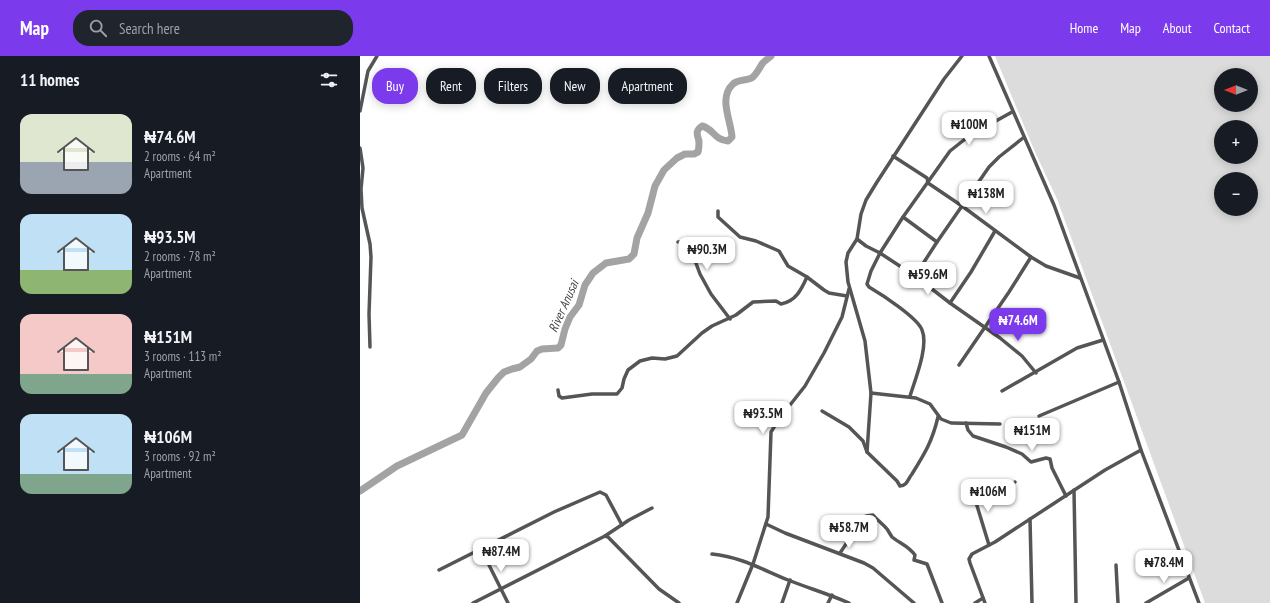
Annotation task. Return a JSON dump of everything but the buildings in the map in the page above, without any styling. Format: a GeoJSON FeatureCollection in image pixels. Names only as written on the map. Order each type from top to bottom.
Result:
{"type":"FeatureCollection","features":[{"type":"Feature","properties":{"kind":"street"},"geometry":{"type":"LineString","coordinates":[[360,111],[368,71],[377,56]]}},
{"type":"Feature","properties":{"kind":"street"},"geometry":{"type":"LineString","coordinates":[[867,452],[871,393],[865,341],[849,288],[846,262],[848,253],[857,239],[861,214],[866,200],[944,79],[962,56]]}},
{"type":"Feature","properties":{"kind":"street"},"geometry":{"type":"LineString","coordinates":[[989,56],[1023,138],[1054,205],[1119,382],[1141,450],[1199,603]]}},
{"type":"Feature","properties":{"kind":"street"},"geometry":{"type":"LineString","coordinates":[[910,396],[922,354],[922,330],[911,317],[869,287],[867,284],[871,271],[884,245],[950,151],[969,136],[1012,112]]}},
{"type":"Feature","properties":{"kind":"street"},"geometry":{"type":"LineString","coordinates":[[915,276],[989,167],[1023,138]]}},
{"type":"Feature","properties":{"kind":"street"},"geometry":{"type":"LineString","coordinates":[[360,148],[363,168],[361,189],[362,208],[370,244],[371,257],[369,314],[370,348]]}},
{"type":"Feature","properties":{"kind":"street"},"geometry":{"type":"LineString","coordinates":[[893,156],[927,178],[928,183],[1031,257],[1046,266],[1080,278]]}},
{"type":"Feature","properties":{"kind":"street"},"geometry":{"type":"LineString","coordinates":[[718,211],[718,216],[740,237],[756,241],[779,252],[788,266],[807,277],[826,292],[847,296]]}},
{"type":"Feature","properties":{"kind":"street"},"geometry":{"type":"LineString","coordinates":[[903,217],[937,242]]}},
{"type":"Feature","properties":{"kind":"street"},"geometry":{"type":"LineString","coordinates":[[950,303],[971,272],[995,231]]}},
{"type":"Feature","properties":{"kind":"street"},"geometry":{"type":"LineString","coordinates":[[857,239],[915,276],[950,303],[984,326],[1022,356],[1036,373]]}},
{"type":"Feature","properties":{"kind":"street"},"geometry":{"type":"LineString","coordinates":[[678,242],[686,243],[690,247],[700,274],[714,298],[730,319]]}},
{"type":"Feature","properties":{"kind":"street"},"geometry":{"type":"LineString","coordinates":[[959,365],[1031,257]]}},
{"type":"Feature","properties":{"kind":"street"},"geometry":{"type":"LineString","coordinates":[[558,390],[562,398],[592,394],[617,394],[622,388],[626,374],[634,365],[647,359],[665,359],[677,356],[702,333],[712,326],[730,319],[753,302],[776,301],[781,304],[791,301],[800,292],[807,277]]}},
{"type":"Feature","properties":{"kind":"street"},"geometry":{"type":"LineString","coordinates":[[737,603],[753,564],[769,513],[773,427],[805,386],[820,360],[842,317],[849,288]]}},
{"type":"Feature","properties":{"kind":"street"},"geometry":{"type":"LineString","coordinates":[[1002,391],[1036,373],[1077,348],[1103,340]]}},
{"type":"Feature","properties":{"kind":"street"},"geometry":{"type":"LineString","coordinates":[[1039,416],[1119,382]]}},
{"type":"Feature","properties":{"kind":"street"},"geometry":{"type":"LineString","coordinates":[[871,393],[910,396],[924,401],[930,404],[938,418],[952,423],[1000,424]]}},
{"type":"Feature","properties":{"kind":"street"},"geometry":{"type":"LineString","coordinates":[[822,411],[849,427],[863,441],[867,452],[897,481],[900,486],[905,484],[923,457],[934,433],[938,418]]}},
{"type":"Feature","properties":{"kind":"street"},"geometry":{"type":"LineString","coordinates":[[966,423],[968,430],[973,436],[1022,454],[1031,462],[1046,458],[1050,459],[1052,468],[1066,496]]}},
{"type":"Feature","properties":{"kind":"street"},"geometry":{"type":"LineString","coordinates":[[985,603],[969,559],[972,554],[989,545],[1074,490],[1141,450]]}},
{"type":"Feature","properties":{"kind":"street"},"geometry":{"type":"LineString","coordinates":[[976,502],[1015,482]]}},
{"type":"Feature","properties":{"kind":"street"},"geometry":{"type":"LineString","coordinates":[[971,486],[989,545]]}},
{"type":"Feature","properties":{"kind":"street"},"geometry":{"type":"LineString","coordinates":[[1074,490],[1076,603]]}},
{"type":"Feature","properties":{"kind":"street"},"geometry":{"type":"LineString","coordinates":[[439,570],[554,512],[600,492],[606,495],[622,525]]}},
{"type":"Feature","properties":{"kind":"street"},"geometry":{"type":"LineString","coordinates":[[473,603],[605,536],[652,508]]}},
{"type":"Feature","properties":{"kind":"street"},"geometry":{"type":"LineString","coordinates":[[840,553],[862,520],[866,516],[873,515],[879,523],[887,529],[890,535],[901,544],[908,546],[915,555],[914,560],[927,564],[942,603]]}},
{"type":"Feature","properties":{"kind":"street"},"geometry":{"type":"LineString","coordinates":[[1030,519],[1032,603]]}},
{"type":"Feature","properties":{"kind":"street"},"geometry":{"type":"LineString","coordinates":[[766,524],[785,533],[864,563],[873,568],[914,603]]}},
{"type":"Feature","properties":{"kind":"street"},"geometry":{"type":"LineString","coordinates":[[605,536],[608,537],[659,589],[679,603]]}},
{"type":"Feature","properties":{"kind":"street"},"geometry":{"type":"LineString","coordinates":[[481,549],[508,603]]}},
{"type":"Feature","properties":{"kind":"street"},"geometry":{"type":"LineString","coordinates":[[712,554],[736,558],[753,564],[849,603]]}},
{"type":"Feature","properties":{"kind":"street"},"geometry":{"type":"LineString","coordinates":[[1116,565],[1118,603]]}},
{"type":"Feature","properties":{"kind":"street"},"geometry":{"type":"LineString","coordinates":[[1146,603],[1189,578]]}},
{"type":"Feature","properties":{"kind":"street"},"geometry":{"type":"LineString","coordinates":[[782,603],[790,580]]}},
{"type":"Feature","properties":{"kind":"street"},"geometry":{"type":"LineString","coordinates":[[828,603],[832,595]]}},
{"type":"Feature","properties":{"kind":"street"},"geometry":{"type":"LineString","coordinates":[[975,603],[983,598]]}},
{"type":"Feature","properties":{"kind":"shaded area"},"geometry":{"type":"Polygon","coordinates":[[[995,56],[1270,56],[1270,603],[1205,603],[1057,199],[1035,152],[995,56]]]}},
{"type":"Feature","properties":{"kind":"waterway","name":"River Anusai"},"geometry":{"type":"LineString","coordinates":[[360,491],[397,466],[462,435],[486,393],[504,372],[520,367],[531,359],[537,351],[542,349],[558,348],[561,345],[570,317],[579,305],[585,285],[593,273],[606,263],[629,259],[634,254],[637,238],[648,213],[655,186],[664,170],[677,158],[685,154],[694,154],[698,152],[699,141],[697,133],[698,129],[702,126],[709,129],[720,139],[728,141],[732,137],[726,109],[726,96],[735,82],[753,77],[763,63],[771,56]]}}]}
